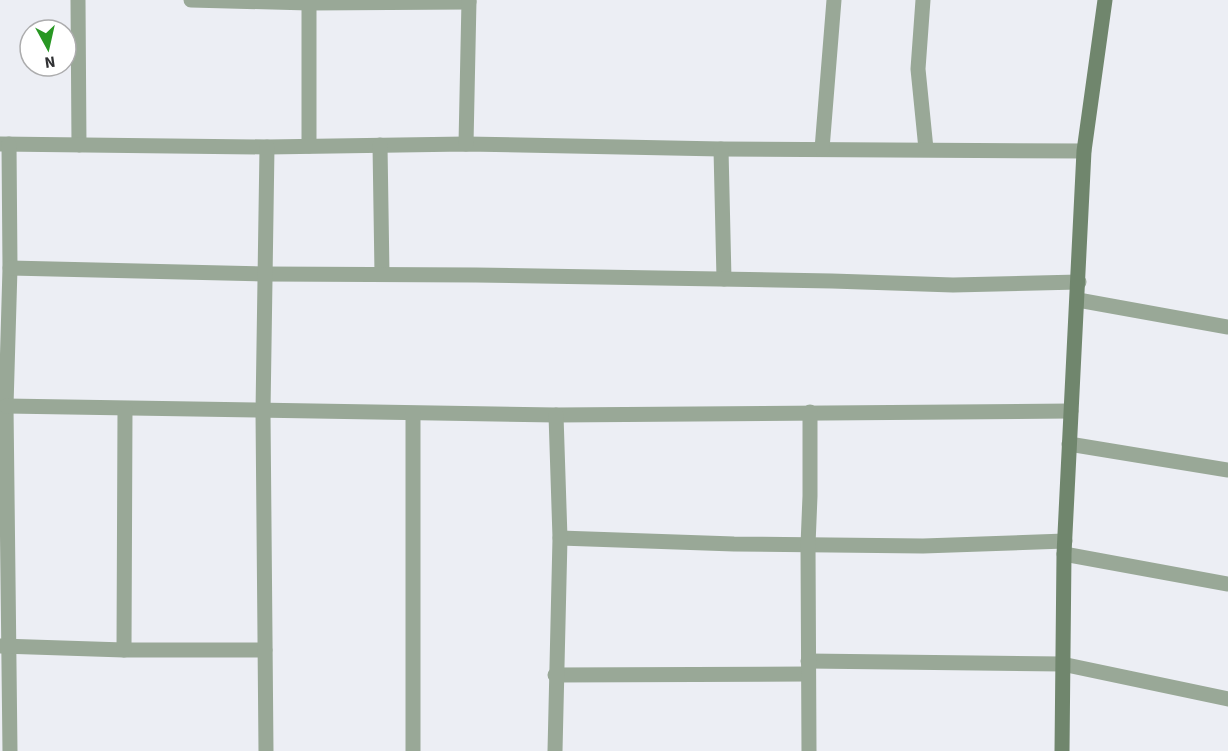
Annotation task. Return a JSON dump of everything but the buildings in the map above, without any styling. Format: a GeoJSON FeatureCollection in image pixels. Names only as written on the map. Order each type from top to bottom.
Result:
{"type":"FeatureCollection","features":[{"type":"Feature","properties":{"kind":"street"},"geometry":{"type":"LineString","coordinates":[[78,0],[79,145]]}},
{"type":"Feature","properties":{"kind":"street"},"geometry":{"type":"LineString","coordinates":[[191,0],[469,1],[466,144]]}},
{"type":"Feature","properties":{"kind":"street"},"geometry":{"type":"LineString","coordinates":[[822,149],[834,0]]}},
{"type":"Feature","properties":{"kind":"street"},"geometry":{"type":"LineString","coordinates":[[923,0],[918,69],[926,149]]}},
{"type":"Feature","properties":{"kind":"street"},"geometry":{"type":"LineString","coordinates":[[1062,751],[1065,548],[1084,151],[1105,0]]}},
{"type":"Feature","properties":{"kind":"street"},"geometry":{"type":"LineString","coordinates":[[309,2],[309,146]]}},
{"type":"Feature","properties":{"kind":"street"},"geometry":{"type":"LineString","coordinates":[[10,751],[4,646],[4,508],[10,268],[4,144],[267,147],[466,144],[722,149],[1084,151]]}},
{"type":"Feature","properties":{"kind":"street"},"geometry":{"type":"LineString","coordinates":[[380,145],[382,274]]}},
{"type":"Feature","properties":{"kind":"street"},"geometry":{"type":"LineString","coordinates":[[266,751],[263,411],[267,147]]}},
{"type":"Feature","properties":{"kind":"street"},"geometry":{"type":"LineString","coordinates":[[722,149],[724,279]]}},
{"type":"Feature","properties":{"kind":"street"},"geometry":{"type":"LineString","coordinates":[[10,268],[265,274],[724,279],[953,285],[1079,282]]}},
{"type":"Feature","properties":{"kind":"street"},"geometry":{"type":"LineString","coordinates":[[1078,300],[1228,327]]}},
{"type":"Feature","properties":{"kind":"street"},"geometry":{"type":"LineString","coordinates":[[6,406],[556,415],[1071,411]]}},
{"type":"Feature","properties":{"kind":"street"},"geometry":{"type":"LineString","coordinates":[[124,650],[125,409]]}},
{"type":"Feature","properties":{"kind":"street"},"geometry":{"type":"LineString","coordinates":[[809,751],[810,412]]}},
{"type":"Feature","properties":{"kind":"street"},"geometry":{"type":"LineString","coordinates":[[412,751],[413,414]]}},
{"type":"Feature","properties":{"kind":"street"},"geometry":{"type":"LineString","coordinates":[[555,751],[560,538],[556,415]]}},
{"type":"Feature","properties":{"kind":"street"},"geometry":{"type":"LineString","coordinates":[[1069,444],[1228,470]]}},
{"type":"Feature","properties":{"kind":"street"},"geometry":{"type":"LineString","coordinates":[[560,538],[734,544],[1065,548],[1228,584]]}},
{"type":"Feature","properties":{"kind":"street"},"geometry":{"type":"LineString","coordinates":[[4,646],[124,650],[265,650]]}},
{"type":"Feature","properties":{"kind":"street"},"geometry":{"type":"LineString","coordinates":[[555,675],[808,667],[1062,664],[1228,699]]}}]}
